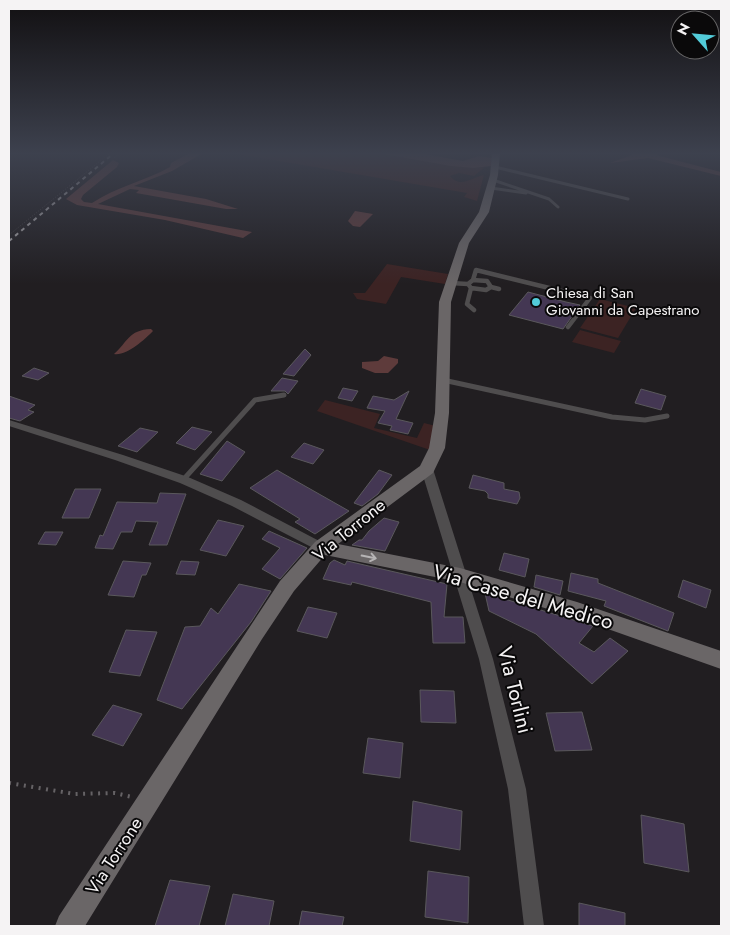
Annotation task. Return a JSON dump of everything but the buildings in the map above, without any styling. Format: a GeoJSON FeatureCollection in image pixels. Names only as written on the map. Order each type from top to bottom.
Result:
{"type":"FeatureCollection","features":[{"type":"Feature","properties":{"kind":"main road","name":"Via Torrone"},"geometry":{"type":"LineString","coordinates":[[69,926],[255,633],[287,586],[321,547],[427,469],[438,448],[442,413],[445,302],[463,285],[464,243],[484,212],[488,197]]}},
{"type":"Feature","properties":{"kind":"main road","name":"Via Case del Medico"},"geometry":{"type":"LineString","coordinates":[[321,547],[460,575],[577,610],[721,660]]}},
{"type":"Feature","properties":{"kind":"street"},"geometry":{"type":"LineString","coordinates":[[9,423],[183,480],[232,500],[269,522],[321,547]]}},
{"type":"Feature","properties":{"kind":"street","name":"Via Torlini"},"geometry":{"type":"LineString","coordinates":[[427,469],[486,659],[517,789],[534,926]]}},
{"type":"Feature","properties":{"kind":"lane"},"geometry":{"type":"LineString","coordinates":[[543,197],[549,199],[558,207]]}},
{"type":"Feature","properties":{"kind":"lane"},"geometry":{"type":"LineString","coordinates":[[616,197],[628,199]]}},
{"type":"Feature","properties":{"kind":"lane"},"geometry":{"type":"LineString","coordinates":[[473,280],[476,270],[590,298],[568,328]]}},
{"type":"Feature","properties":{"kind":"lane"},"geometry":{"type":"LineString","coordinates":[[463,285],[473,280],[487,281],[491,284],[491,287]]}},
{"type":"Feature","properties":{"kind":"lane"},"geometry":{"type":"LineString","coordinates":[[463,285],[486,290],[491,287],[499,289]]}},
{"type":"Feature","properties":{"kind":"lane"},"geometry":{"type":"LineString","coordinates":[[463,285],[466,304],[474,310]]}},
{"type":"Feature","properties":{"kind":"lane"},"geometry":{"type":"LineString","coordinates":[[443,380],[612,417],[645,420],[667,416]]}},
{"type":"Feature","properties":{"kind":"lane"},"geometry":{"type":"LineString","coordinates":[[183,480],[255,400],[284,395]]}},
{"type":"Feature","properties":{"kind":"path"},"geometry":{"type":"LineString","coordinates":[[9,235],[56,197]]}},
{"type":"Feature","properties":{"kind":"path"},"geometry":{"type":"LineString","coordinates":[[9,784],[74,794],[115,793],[150,801]]}},
{"type":"Feature","properties":{"kind":"shaded area"},"geometry":{"type":"Polygon","coordinates":[[[69,197],[82,197],[81,199],[84,202],[92,203],[101,197],[114,197],[98,204],[252,232],[243,238],[165,220],[77,205],[66,199],[69,197]]]}},
{"type":"Feature","properties":{"kind":"shaded area"},"geometry":{"type":"Polygon","coordinates":[[[156,197],[193,197],[238,209],[226,209],[156,197]]]}},
{"type":"Feature","properties":{"kind":"shaded area"},"geometry":{"type":"Polygon","coordinates":[[[464,197],[478,197],[477,201],[464,197]]]}},
{"type":"Feature","properties":{"kind":"shaded area"},"geometry":{"type":"Polygon","coordinates":[[[355,211],[373,214],[360,227],[353,226],[348,221],[355,211]]]}},
{"type":"Feature","properties":{"kind":"shaded area"},"geometry":{"type":"Polygon","coordinates":[[[387,264],[448,274],[445,284],[401,277],[386,304],[357,299],[353,293],[365,293],[387,264]]]}},
{"type":"Feature","properties":{"kind":"shaded area"},"geometry":{"type":"Polygon","coordinates":[[[600,299],[636,308],[618,338],[580,328],[600,299]]]}},
{"type":"Feature","properties":{"kind":"shaded area"},"geometry":{"type":"Polygon","coordinates":[[[151,329],[153,331],[135,347],[124,353],[114,354],[133,334],[151,329]]]}},
{"type":"Feature","properties":{"kind":"shaded area"},"geometry":{"type":"Polygon","coordinates":[[[580,330],[621,341],[614,353],[572,342],[580,330]]]}},
{"type":"Feature","properties":{"kind":"shaded area"},"geometry":{"type":"Polygon","coordinates":[[[384,356],[398,359],[398,363],[388,373],[375,373],[362,368],[362,362],[378,361],[384,356]]]}},
{"type":"Feature","properties":{"kind":"shaded area"},"geometry":{"type":"Polygon","coordinates":[[[325,400],[380,414],[374,428],[417,438],[424,423],[436,426],[430,450],[317,411],[325,400]]]}},
{"type":"Feature","properties":{"kind":"railway"},"geometry":{"type":"LineString","coordinates":[[9,241],[62,197]]}},
{"type":"Feature","properties":{"kind":"place","name":"Chiesa di San Giovanni da Capestrano"},"geometry":{"type":"Point","coordinates":[536,302]}}]}
